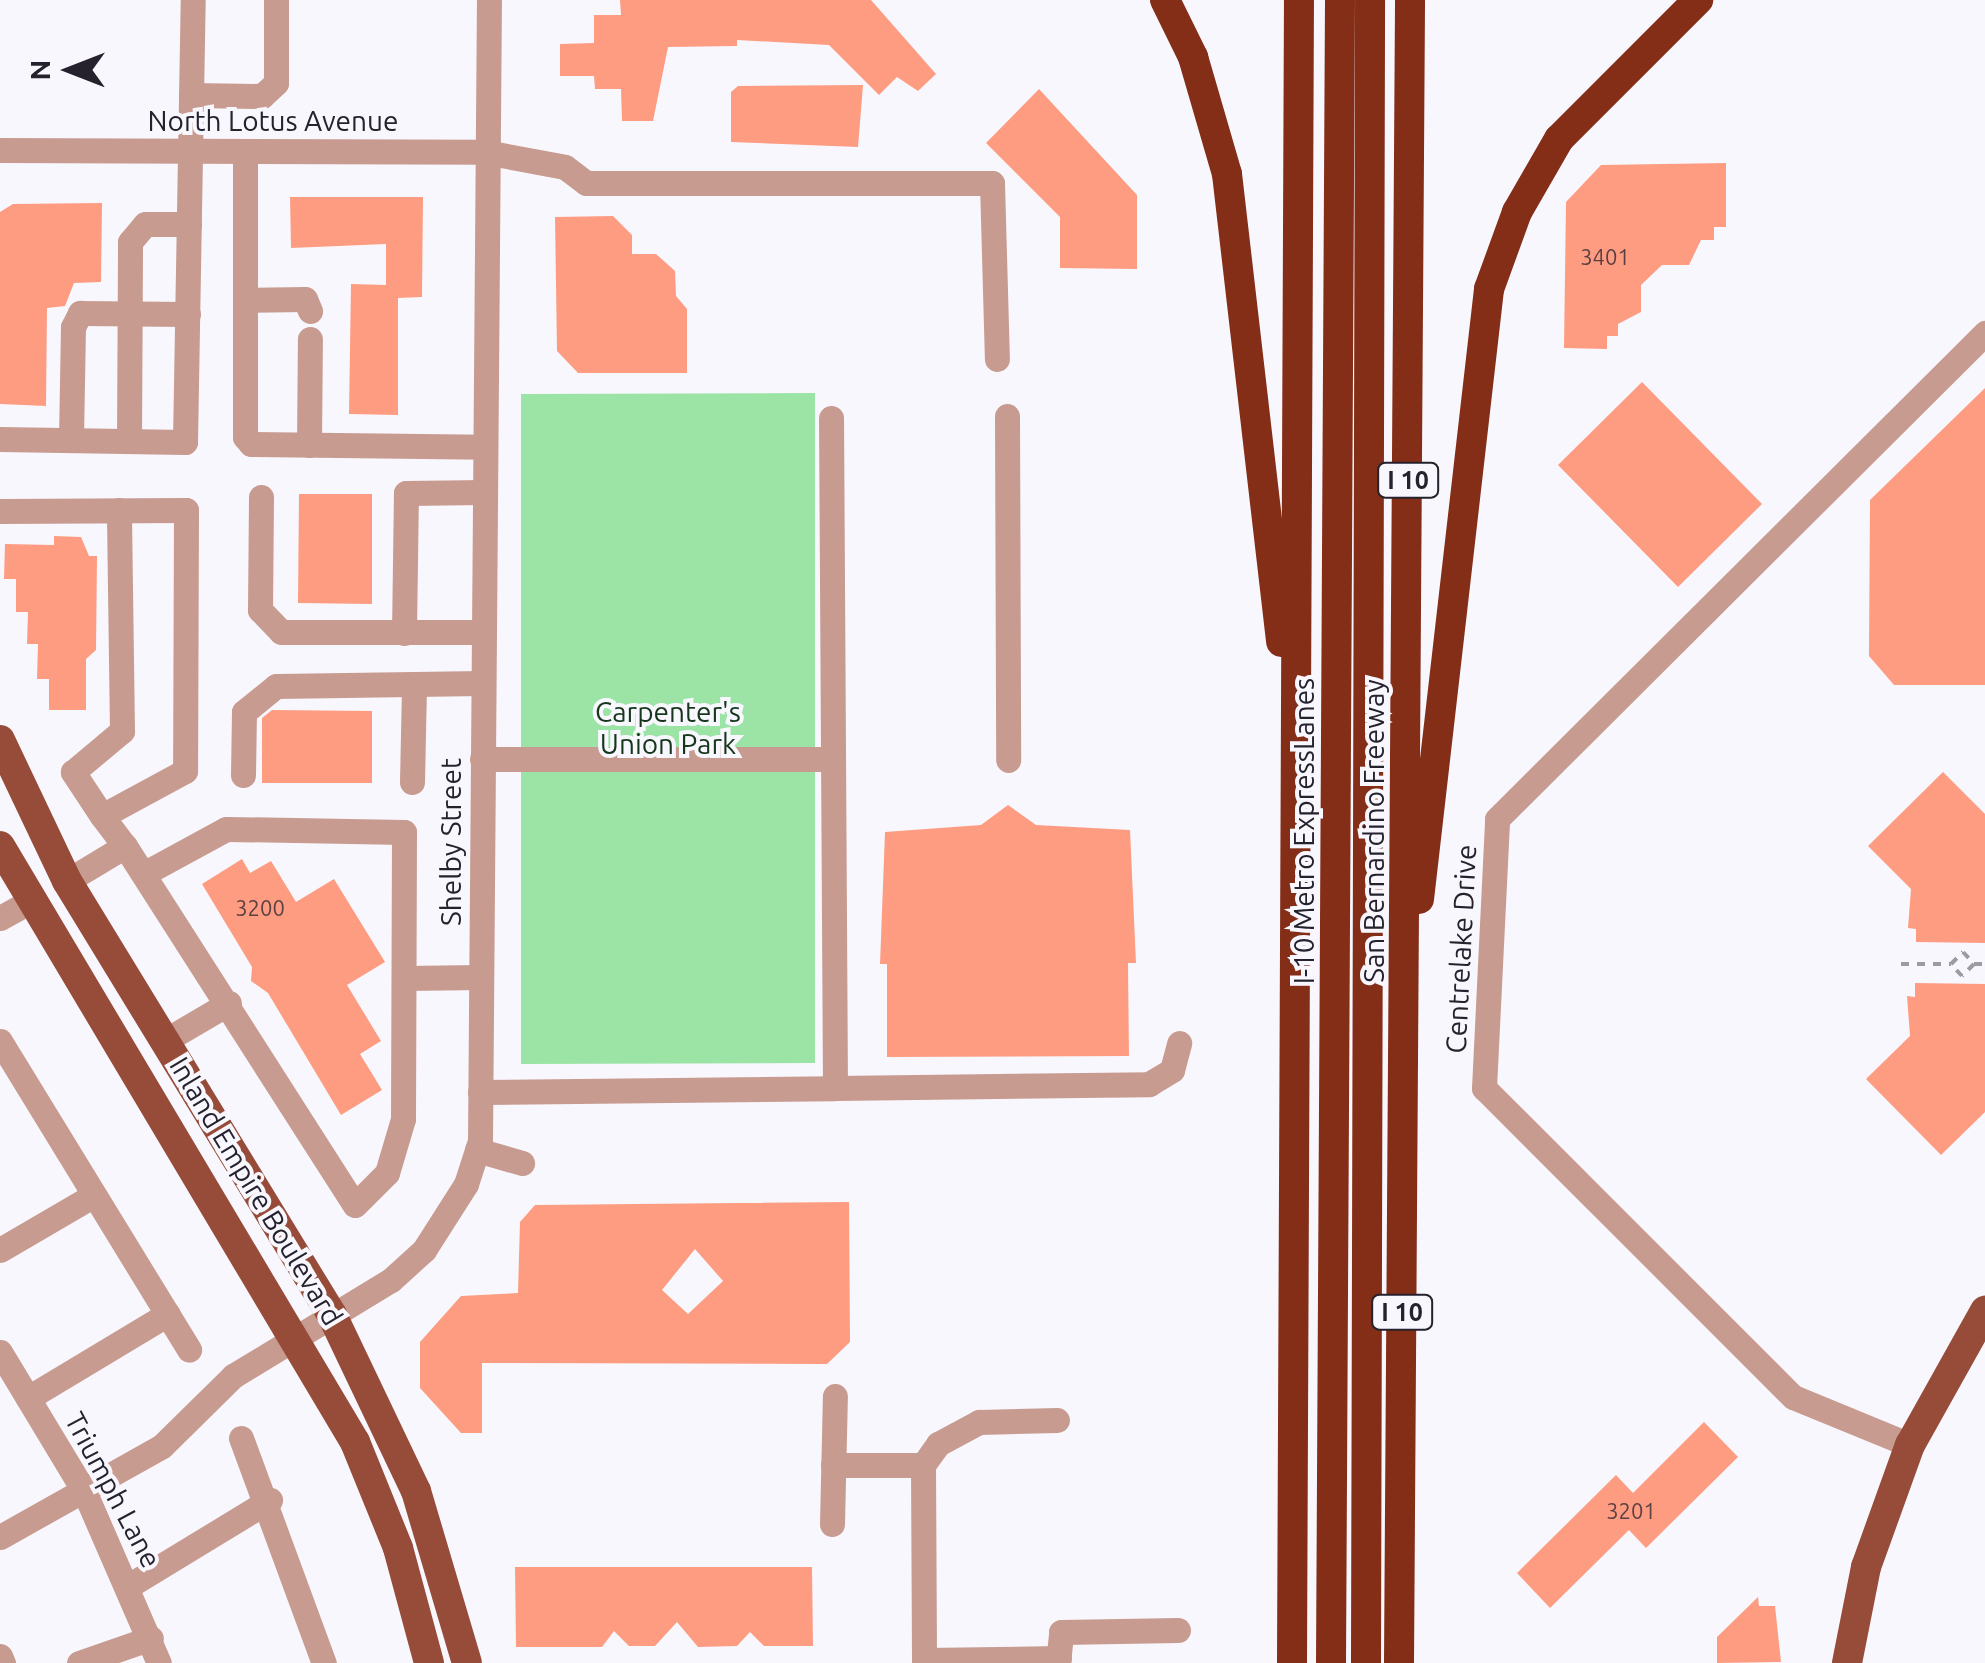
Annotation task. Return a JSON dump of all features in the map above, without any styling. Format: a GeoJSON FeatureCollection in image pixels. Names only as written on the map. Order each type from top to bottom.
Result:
{"type":"FeatureCollection","features":[{"type":"Feature","properties":{"kind":"highway"},"geometry":{"type":"LineString","coordinates":[[1165,0],[1217,126],[1233,207],[1252,427],[1296,760]]}},
{"type":"Feature","properties":{"kind":"highway"},"geometry":{"type":"LineString","coordinates":[[1292,1663],[1299,0]]}},
{"type":"Feature","properties":{"kind":"highway","name":"I-10 Metro ExpressLanes"},"geometry":{"type":"LineString","coordinates":[[1331,1663],[1340,0]]}},
{"type":"Feature","properties":{"kind":"highway"},"geometry":{"type":"LineString","coordinates":[[1366,1663],[1370,0]]}},
{"type":"Feature","properties":{"kind":"highway","name":"San Bernardino Freeway"},"geometry":{"type":"LineString","coordinates":[[1400,1663],[1410,0]]}},
{"type":"Feature","properties":{"kind":"highway"},"geometry":{"type":"LineString","coordinates":[[1406,961],[1430,849],[1489,289],[1516,212],[1559,139],[1698,0]]}},
{"type":"Feature","properties":{"kind":"main road","name":"Inland Empire Boulevard"},"geometry":{"type":"LineString","coordinates":[[0,740],[67,881],[332,1315],[416,1491],[467,1663]]}},
{"type":"Feature","properties":{"kind":"main road","name":"Inland Empire Boulevard"},"geometry":{"type":"LineString","coordinates":[[0,846],[29,902],[297,1337],[362,1460],[429,1663]]}},
{"type":"Feature","properties":{"kind":"main road"},"geometry":{"type":"LineString","coordinates":[[29,902],[67,881]]}},
{"type":"Feature","properties":{"kind":"main road"},"geometry":{"type":"LineString","coordinates":[[1848,1663],[1866,1567],[1910,1445],[1985,1311]]}},
{"type":"Feature","properties":{"kind":"street"},"geometry":{"type":"LineString","coordinates":[[0,439],[185,442],[193,0]]}},
{"type":"Feature","properties":{"kind":"street"},"geometry":{"type":"LineString","coordinates":[[191,95],[262,96],[276,84],[276,0]]}},
{"type":"Feature","properties":{"kind":"street","name":"Shelby Street"},"geometry":{"type":"LineString","coordinates":[[0,1537],[162,1446],[233,1376],[332,1315],[424,1250],[448,1219],[477,1150],[489,0]]}},
{"type":"Feature","properties":{"kind":"street","name":"North Lotus Avenue"},"geometry":{"type":"LineString","coordinates":[[0,150],[485,152],[566,167],[586,183],[992,183],[998,359]]}},
{"type":"Feature","properties":{"kind":"street"},"geometry":{"type":"LineString","coordinates":[[245,151],[245,437],[309,445],[484,447]]}},
{"type":"Feature","properties":{"kind":"street"},"geometry":{"type":"LineString","coordinates":[[129,441],[129,312],[134,231],[189,224]]}},
{"type":"Feature","properties":{"kind":"street"},"geometry":{"type":"LineString","coordinates":[[245,300],[304,298],[310,310]]}},
{"type":"Feature","properties":{"kind":"street"},"geometry":{"type":"LineString","coordinates":[[70,440],[72,327],[80,313],[188,314]]}},
{"type":"Feature","properties":{"kind":"street","name":"Centrelake Drive"},"geometry":{"type":"LineString","coordinates":[[1910,1445],[1793,1397],[1484,1088],[1497,819],[1985,333]]}},
{"type":"Feature","properties":{"kind":"street"},"geometry":{"type":"LineString","coordinates":[[309,445],[310,339]]}},
{"type":"Feature","properties":{"kind":"street"},"geometry":{"type":"LineString","coordinates":[[1008,416],[1008,760]]}},
{"type":"Feature","properties":{"kind":"street"},"geometry":{"type":"LineString","coordinates":[[831,418],[835,1088]]}},
{"type":"Feature","properties":{"kind":"street"},"geometry":{"type":"LineString","coordinates":[[404,633],[406,493],[484,492]]}},
{"type":"Feature","properties":{"kind":"street"},"geometry":{"type":"LineString","coordinates":[[261,497],[260,610],[281,632],[483,632]]}},
{"type":"Feature","properties":{"kind":"street"},"geometry":{"type":"LineString","coordinates":[[119,510],[122,731],[73,772],[147,872],[355,1205],[387,1172],[403,1119],[404,832],[226,828],[147,872]]}},
{"type":"Feature","properties":{"kind":"street"},"geometry":{"type":"LineString","coordinates":[[0,511],[186,510],[185,771],[102,816]]}},
{"type":"Feature","properties":{"kind":"street"},"geometry":{"type":"LineString","coordinates":[[243,775],[244,712],[276,686],[482,683]]}},
{"type":"Feature","properties":{"kind":"street"},"geometry":{"type":"LineString","coordinates":[[412,782],[414,686]]}},
{"type":"Feature","properties":{"kind":"street"},"geometry":{"type":"LineString","coordinates":[[482,759],[833,759]]}},
{"type":"Feature","properties":{"kind":"street"},"geometry":{"type":"LineString","coordinates":[[67,881],[126,846]]}},
{"type":"Feature","properties":{"kind":"street"},"geometry":{"type":"LineString","coordinates":[[0,918],[29,902]]}},
{"type":"Feature","properties":{"kind":"street"},"geometry":{"type":"LineString","coordinates":[[404,978],[481,977]]}},
{"type":"Feature","properties":{"kind":"street"},"geometry":{"type":"LineString","coordinates":[[166,1040],[229,1003]]}},
{"type":"Feature","properties":{"kind":"street"},"geometry":{"type":"LineString","coordinates":[[0,1043],[189,1350]]}},
{"type":"Feature","properties":{"kind":"street"},"geometry":{"type":"LineString","coordinates":[[480,1092],[1149,1084],[1172,1070],[1179,1043]]}},
{"type":"Feature","properties":{"kind":"street"},"geometry":{"type":"LineString","coordinates":[[477,1150],[522,1163]]}},
{"type":"Feature","properties":{"kind":"street"},"geometry":{"type":"LineString","coordinates":[[0,1250],[94,1195]]}},
{"type":"Feature","properties":{"kind":"street"},"geometry":{"type":"LineString","coordinates":[[28,1398],[168,1314]]}},
{"type":"Feature","properties":{"kind":"street","name":"Triumph Lane"},"geometry":{"type":"LineString","coordinates":[[3,1362],[86,1492],[155,1650]]}},
{"type":"Feature","properties":{"kind":"street"},"geometry":{"type":"LineString","coordinates":[[832,1524],[834,1396]]}},
{"type":"Feature","properties":{"kind":"street"},"geometry":{"type":"LineString","coordinates":[[1057,1420],[979,1422],[938,1444],[923,1466],[924,1662],[1058,1660],[1061,1632],[1178,1630]]}},
{"type":"Feature","properties":{"kind":"street"},"geometry":{"type":"LineString","coordinates":[[241,1438],[270,1500],[324,1663]]}},
{"type":"Feature","properties":{"kind":"street"},"geometry":{"type":"LineString","coordinates":[[833,1465],[923,1466]]}},
{"type":"Feature","properties":{"kind":"street"},"geometry":{"type":"LineString","coordinates":[[130,1586],[270,1500]]}},
{"type":"Feature","properties":{"kind":"street"},"geometry":{"type":"LineString","coordinates":[[80,1663],[155,1650]]}},
{"type":"Feature","properties":{"kind":"path"},"geometry":{"type":"LineString","coordinates":[[1901,964],[1950,964],[1963,952],[1974,964]]}},
{"type":"Feature","properties":{"kind":"path"},"geometry":{"type":"LineString","coordinates":[[1950,964],[1962,976],[1974,964],[1985,964]]}},
{"type":"Feature","properties":{"kind":"green space","name":"Carpenter's Union Park"},"geometry":{"type":"Polygon","coordinates":[[[815,393],[815,1063],[521,1064],[521,394],[815,393]]]}},
{"type":"Feature","properties":{"kind":"building"},"geometry":{"type":"Polygon","coordinates":[[[620,0],[871,0],[936,74],[918,91],[897,77],[879,95],[829,45],[737,40],[737,46],[668,47],[653,121],[622,121],[621,89],[595,89],[594,76],[560,76],[560,44],[594,43],[594,15],[621,15],[620,0]]]}},
{"type":"Feature","properties":{"kind":"building"},"geometry":{"type":"Polygon","coordinates":[[[863,85],[858,147],[731,142],[731,92],[738,86],[863,85]]]}},
{"type":"Feature","properties":{"kind":"building"},"geometry":{"type":"Polygon","coordinates":[[[1039,89],[1137,195],[1137,269],[1060,268],[1060,217],[986,143],[1039,89]]]}},
{"type":"Feature","properties":{"kind":"building"},"geometry":{"type":"Polygon","coordinates":[[[1726,163],[1726,227],[1714,227],[1714,240],[1701,240],[1689,265],[1662,265],[1641,285],[1641,312],[1618,324],[1618,336],[1607,336],[1607,349],[1564,348],[1566,202],[1601,165],[1726,163]]]}},
{"type":"Feature","properties":{"kind":"building"},"geometry":{"type":"Polygon","coordinates":[[[290,197],[423,197],[422,297],[398,298],[398,415],[349,414],[351,284],[386,285],[386,244],[291,248],[290,197]]]}},
{"type":"Feature","properties":{"kind":"building"},"geometry":{"type":"Polygon","coordinates":[[[102,203],[101,282],[74,283],[65,306],[47,308],[46,406],[0,404],[0,212],[13,204],[102,203]]]}},
{"type":"Feature","properties":{"kind":"building"},"geometry":{"type":"Polygon","coordinates":[[[613,216],[632,235],[632,254],[656,254],[675,271],[676,296],[687,309],[687,373],[578,373],[557,351],[555,217],[613,216]]]}},
{"type":"Feature","properties":{"kind":"building"},"geometry":{"type":"Polygon","coordinates":[[[1642,382],[1762,504],[1678,587],[1558,465],[1642,382]]]}},
{"type":"Feature","properties":{"kind":"building"},"geometry":{"type":"Polygon","coordinates":[[[1985,388],[1985,685],[1894,685],[1869,656],[1870,500],[1985,388]]]}},
{"type":"Feature","properties":{"kind":"building"},"geometry":{"type":"Polygon","coordinates":[[[299,494],[372,494],[372,604],[298,603],[299,494]]]}},
{"type":"Feature","properties":{"kind":"building"},"geometry":{"type":"Polygon","coordinates":[[[54,536],[81,537],[89,556],[97,556],[96,650],[86,659],[86,710],[49,710],[49,679],[37,679],[38,644],[27,644],[28,612],[16,612],[16,579],[4,579],[5,544],[54,545],[54,536]]]}},
{"type":"Feature","properties":{"kind":"building"},"geometry":{"type":"Polygon","coordinates":[[[272,710],[372,711],[372,783],[262,783],[262,718],[272,710]]]}},
{"type":"Feature","properties":{"kind":"building"},"geometry":{"type":"Polygon","coordinates":[[[1943,772],[1985,814],[1985,943],[1916,942],[1916,929],[1908,928],[1911,889],[1868,846],[1943,772]]]}},
{"type":"Feature","properties":{"kind":"building"},"geometry":{"type":"Polygon","coordinates":[[[1008,805],[1036,825],[1130,830],[1136,963],[1128,963],[1129,1056],[887,1057],[887,964],[880,964],[885,832],[981,825],[1008,805]]]}},
{"type":"Feature","properties":{"kind":"building"},"geometry":{"type":"Polygon","coordinates":[[[242,859],[250,873],[271,861],[296,902],[334,879],[385,962],[347,985],[381,1041],[360,1054],[382,1090],[341,1115],[268,993],[251,981],[252,967],[202,884],[242,859]]]}},
{"type":"Feature","properties":{"kind":"building"},"geometry":{"type":"Polygon","coordinates":[[[1915,983],[1985,984],[1985,1112],[1941,1155],[1866,1079],[1910,1036],[1907,996],[1915,997],[1915,983]]]}},
{"type":"Feature","properties":{"kind":"building"},"geometry":{"type":"Polygon","coordinates":[[[849,1202],[850,1342],[827,1364],[482,1363],[482,1433],[461,1433],[420,1388],[420,1342],[461,1296],[518,1293],[520,1222],[535,1205],[849,1202]],[[695,1249],[662,1290],[688,1314],[723,1281],[695,1249]]]}},
{"type":"Feature","properties":{"kind":"building"},"geometry":{"type":"Polygon","coordinates":[[[1704,1422],[1738,1457],[1646,1548],[1629,1530],[1550,1608],[1517,1573],[1616,1475],[1633,1493],[1704,1422]]]}},
{"type":"Feature","properties":{"kind":"building"},"geometry":{"type":"Polygon","coordinates":[[[515,1567],[812,1567],[813,1646],[764,1646],[750,1632],[737,1646],[698,1647],[677,1622],[655,1646],[629,1646],[614,1631],[602,1647],[516,1647],[515,1567]]]}},
{"type":"Feature","properties":{"kind":"building"},"geometry":{"type":"Polygon","coordinates":[[[1758,1597],[1759,1606],[1775,1606],[1781,1662],[1717,1663],[1717,1637],[1758,1597]]]}}]}
